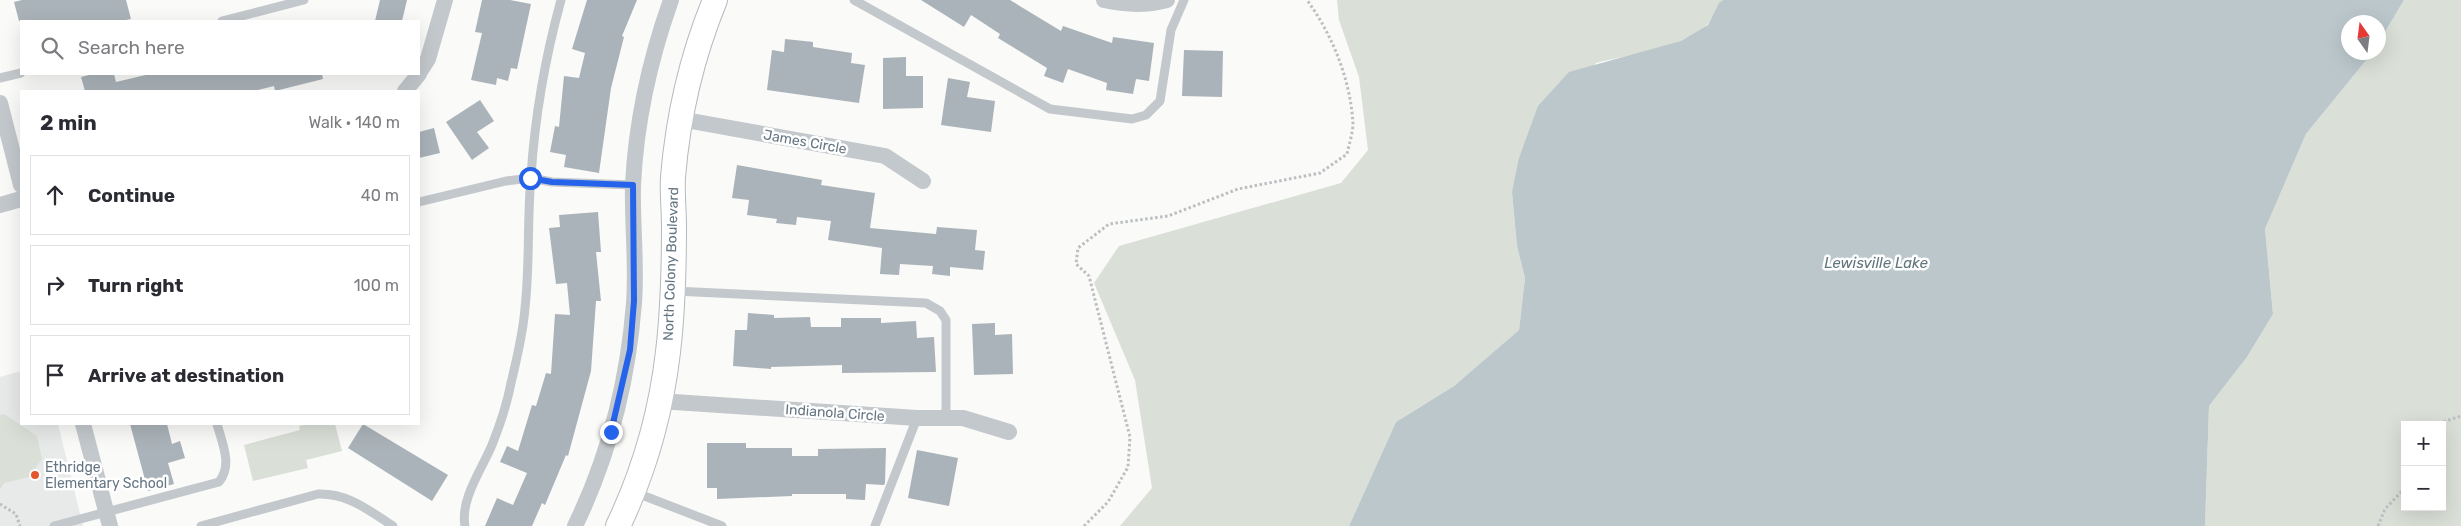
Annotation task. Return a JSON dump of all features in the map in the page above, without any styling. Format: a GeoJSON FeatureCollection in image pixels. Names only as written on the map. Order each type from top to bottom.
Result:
{"type":"FeatureCollection","features":[{"type":"Feature","properties":{"kind":"main road","name":"North Colony Boulevard"},"geometry":{"type":"LineString","coordinates":[[618,526],[634,492],[647,455],[659,402],[668,353],[673,291],[673,178],[680,119],[694,63],[715,0]]}},
{"type":"Feature","properties":{"kind":"street"},"geometry":{"type":"LineString","coordinates":[[420,72],[428,59],[445,0]]}},
{"type":"Feature","properties":{"kind":"street"},"geometry":{"type":"LineString","coordinates":[[575,526],[599,472],[611,432],[630,350],[634,301],[633,185],[642,106],[654,52],[671,0]]}},
{"type":"Feature","properties":{"kind":"street"},"geometry":{"type":"LineString","coordinates":[[1104,0],[1122,4],[1151,4],[1167,0]]}},
{"type":"Feature","properties":{"kind":"street"},"geometry":{"type":"LineString","coordinates":[[406,90],[418,75]]}},
{"type":"Feature","properties":{"kind":"street"},"geometry":{"type":"LineString","coordinates":[[0,103],[20,181]]}},
{"type":"Feature","properties":{"kind":"street","name":"James Circle"},"geometry":{"type":"LineString","coordinates":[[680,119],[885,156],[923,181]]}},
{"type":"Feature","properties":{"kind":"street"},"geometry":{"type":"LineString","coordinates":[[0,205],[20,199]]}},
{"type":"Feature","properties":{"kind":"street","name":"Indianola Circle"},"geometry":{"type":"LineString","coordinates":[[659,402],[917,418],[963,418],[1009,432]]}},
{"type":"Feature","properties":{"kind":"street"},"geometry":{"type":"LineString","coordinates":[[83,425],[108,519]]}},
{"type":"Feature","properties":{"kind":"lane"},"geometry":{"type":"LineString","coordinates":[[226,20],[304,0]]}},
{"type":"Feature","properties":{"kind":"lane"},"geometry":{"type":"LineString","coordinates":[[465,526],[463,516],[466,504],[492,444],[509,395],[521,338],[528,268],[530,178],[539,95],[547,49],[561,0]]}},
{"type":"Feature","properties":{"kind":"lane"},"geometry":{"type":"LineString","coordinates":[[854,0],[1050,109],[1132,119],[1146,115],[1160,101],[1171,30],[1184,0]]}},
{"type":"Feature","properties":{"kind":"lane"},"geometry":{"type":"LineString","coordinates":[[0,78],[20,73]]}},
{"type":"Feature","properties":{"kind":"lane"},"geometry":{"type":"LineString","coordinates":[[420,202],[506,181],[530,178],[552,182],[633,185]]}},
{"type":"Feature","properties":{"kind":"lane"},"geometry":{"type":"LineString","coordinates":[[673,291],[926,303],[940,311],[946,320],[946,418]]}},
{"type":"Feature","properties":{"kind":"lane"},"geometry":{"type":"LineString","coordinates":[[875,526],[917,418]]}},
{"type":"Feature","properties":{"kind":"lane"},"geometry":{"type":"LineString","coordinates":[[54,526],[108,519],[219,482],[224,476],[226,467],[217,425]]}},
{"type":"Feature","properties":{"kind":"lane"},"geometry":{"type":"LineString","coordinates":[[634,492],[722,526]]}},
{"type":"Feature","properties":{"kind":"lane"},"geometry":{"type":"LineString","coordinates":[[201,526],[318,494],[331,494],[348,498],[393,526]]}},
{"type":"Feature","properties":{"kind":"path"},"geometry":{"type":"LineString","coordinates":[[1084,526],[1108,502],[1128,467],[1130,437],[1089,276],[1076,264],[1078,248],[1109,224],[1168,216],[1238,189],[1320,174],[1347,154],[1353,125],[1346,81],[1332,41],[1307,0]]}},
{"type":"Feature","properties":{"kind":"path"},"geometry":{"type":"LineString","coordinates":[[2446,421],[2461,416]]}},
{"type":"Feature","properties":{"kind":"path"},"geometry":{"type":"LineString","coordinates":[[2378,526],[2385,509],[2401,492]]}},
{"type":"Feature","properties":{"kind":"path"},"geometry":{"type":"LineString","coordinates":[[0,504],[16,514],[20,526]]}},
{"type":"Feature","properties":{"kind":"shaded area"},"geometry":{"type":"Polygon","coordinates":[[[1337,0],[1723,0],[1706,26],[1682,41],[1654,50],[1596,63],[1512,192],[1517,246],[1525,278],[1519,330],[1454,386],[1396,422],[1349,526],[1120,526],[1152,488],[1135,380],[1094,283],[1119,246],[1341,183],[1368,150],[1359,77],[1339,20],[1337,0]]]}},
{"type":"Feature","properties":{"kind":"shaded area"},"geometry":{"type":"Polygon","coordinates":[[[2404,0],[2461,0],[2461,526],[2205,526],[2209,406],[2247,357],[2273,314],[2265,229],[2306,134],[2366,60],[2386,60],[2386,30],[2404,0]]]}},
{"type":"Feature","properties":{"kind":"shaded area","name":"Ethridge Elementary School"},"geometry":{"type":"Polygon","coordinates":[[[20,371],[20,425],[58,425],[83,526],[0,526],[0,377],[20,371]]]}},
{"type":"Feature","properties":{"kind":"shaded area"},"geometry":{"type":"Polygon","coordinates":[[[4,414],[37,436],[42,459],[29,477],[4,483],[0,489],[0,415],[4,414]]]}},
{"type":"Feature","properties":{"kind":"shaded area"},"geometry":{"type":"Polygon","coordinates":[[[335,425],[342,451],[306,460],[308,468],[253,481],[244,445],[300,430],[299,426],[335,425]]]}},
{"type":"Feature","properties":{"kind":"water","name":"Lewisville Lake"},"geometry":{"type":"Polygon","coordinates":[[[1723,0],[2404,0],[2386,30],[2386,15],[2341,15],[2341,60],[2366,60],[2306,134],[2265,229],[2273,314],[2247,357],[2209,406],[2205,526],[1349,526],[1396,422],[1454,386],[1519,330],[1525,278],[1517,246],[1512,192],[1519,158],[1538,106],[1569,72],[1681,41],[1708,25],[1719,3],[1723,0]]]}},
{"type":"Feature","properties":{"kind":"building"},"geometry":{"type":"Polygon","coordinates":[[[22,0],[126,0],[131,19],[19,21],[14,2],[22,0]]]}},
{"type":"Feature","properties":{"kind":"building"},"geometry":{"type":"Polygon","coordinates":[[[380,0],[407,0],[402,20],[375,20],[380,0]]]}},
{"type":"Feature","properties":{"kind":"building"},"geometry":{"type":"Polygon","coordinates":[[[482,0],[510,0],[531,4],[517,69],[511,68],[508,81],[497,78],[496,85],[471,80],[482,33],[475,32],[482,0]]]}},
{"type":"Feature","properties":{"kind":"building"},"geometry":{"type":"Polygon","coordinates":[[[587,0],[637,0],[622,36],[624,37],[611,88],[599,173],[564,167],[566,155],[550,152],[555,126],[559,127],[564,76],[579,78],[585,53],[572,49],[587,0]]]}},
{"type":"Feature","properties":{"kind":"building"},"geometry":{"type":"Polygon","coordinates":[[[921,0],[1010,0],[1061,31],[1063,26],[1112,43],[1113,37],[1154,43],[1149,81],[1136,79],[1133,94],[1106,90],[1107,83],[1068,69],[1063,83],[1044,76],[1047,68],[998,38],[1000,34],[971,15],[964,27],[921,0]]]}},
{"type":"Feature","properties":{"kind":"building"},"geometry":{"type":"Polygon","coordinates":[[[785,39],[813,42],[813,47],[852,53],[851,63],[865,65],[859,103],[767,90],[772,50],[784,52],[785,39]]]}},
{"type":"Feature","properties":{"kind":"building"},"geometry":{"type":"Polygon","coordinates":[[[1184,50],[1223,51],[1222,97],[1182,96],[1184,50]]]}},
{"type":"Feature","properties":{"kind":"building"},"geometry":{"type":"Polygon","coordinates":[[[906,57],[906,76],[923,76],[923,108],[883,109],[883,58],[906,57]]]}},
{"type":"Feature","properties":{"kind":"building"},"geometry":{"type":"Polygon","coordinates":[[[89,75],[114,75],[116,82],[146,75],[322,75],[323,79],[279,90],[275,90],[274,86],[258,90],[85,90],[81,77],[89,75]]]}},
{"type":"Feature","properties":{"kind":"building"},"geometry":{"type":"Polygon","coordinates":[[[948,78],[970,82],[967,97],[995,101],[991,132],[941,125],[948,78]]]}},
{"type":"Feature","properties":{"kind":"building"},"geometry":{"type":"Polygon","coordinates":[[[480,100],[494,121],[477,132],[489,148],[472,160],[446,122],[480,100]]]}},
{"type":"Feature","properties":{"kind":"building"},"geometry":{"type":"Polygon","coordinates":[[[434,128],[440,153],[420,158],[420,132],[434,128]]]}},
{"type":"Feature","properties":{"kind":"building"},"geometry":{"type":"Polygon","coordinates":[[[737,165],[822,180],[821,185],[875,193],[870,228],[936,234],[937,227],[977,230],[975,250],[985,251],[983,270],[950,267],[950,276],[932,274],[933,266],[900,264],[899,275],[880,274],[882,248],[828,240],[831,221],[797,217],[796,225],[776,223],[777,219],[747,215],[749,200],[732,198],[737,165]]]}},
{"type":"Feature","properties":{"kind":"building"},"geometry":{"type":"Polygon","coordinates":[[[598,212],[601,252],[596,252],[601,301],[596,301],[591,371],[568,456],[566,455],[545,505],[542,503],[532,526],[485,526],[497,498],[513,505],[527,473],[500,462],[507,446],[518,451],[532,405],[536,406],[546,373],[551,374],[555,314],[570,315],[567,283],[556,284],[549,228],[560,227],[559,215],[598,212]]]}},
{"type":"Feature","properties":{"kind":"building"},"geometry":{"type":"Polygon","coordinates":[[[748,313],[774,315],[774,318],[810,317],[811,327],[841,327],[841,318],[881,318],[881,323],[916,321],[917,338],[934,337],[936,372],[842,373],[842,365],[771,367],[771,369],[733,366],[735,330],[747,330],[748,313]]]}},
{"type":"Feature","properties":{"kind":"building"},"geometry":{"type":"Polygon","coordinates":[[[995,323],[995,335],[1012,334],[1013,374],[974,375],[972,324],[995,323]]]}},
{"type":"Feature","properties":{"kind":"building"},"geometry":{"type":"Polygon","coordinates":[[[130,425],[167,425],[172,444],[180,441],[185,458],[168,463],[174,484],[148,491],[130,425]]]}},
{"type":"Feature","properties":{"kind":"building"},"geometry":{"type":"Polygon","coordinates":[[[362,425],[365,425],[448,475],[432,501],[348,448],[362,425]]]}},
{"type":"Feature","properties":{"kind":"building"},"geometry":{"type":"Polygon","coordinates":[[[707,443],[746,443],[746,448],[792,448],[792,456],[818,456],[818,449],[886,448],[885,483],[884,485],[866,484],[865,500],[846,499],[846,494],[792,494],[792,496],[717,499],[717,488],[707,488],[707,443]]]}},
{"type":"Feature","properties":{"kind":"building"},"geometry":{"type":"Polygon","coordinates":[[[917,450],[958,458],[949,506],[908,498],[917,450]]]}},
{"type":"Feature","properties":{"kind":"place","name":"Ethridge Elementary School"},"geometry":{"type":"Point","coordinates":[35,475]}},
{"type":"Feature","properties":{"kind":"route"},"geometry":{"type":"LineString","coordinates":[[530,178],[552,182],[633,185],[634,301],[630,350],[611,432]]}}]}
